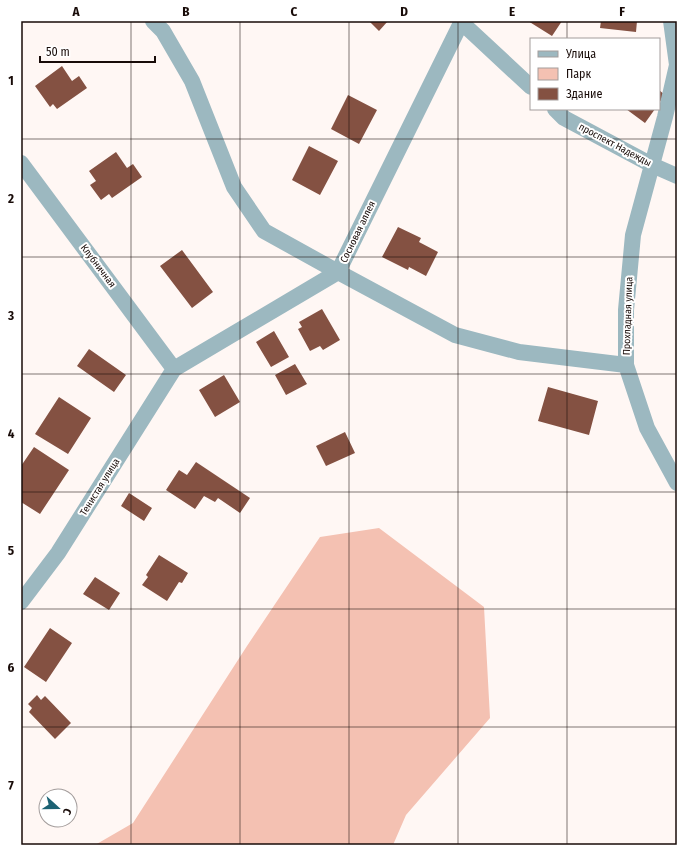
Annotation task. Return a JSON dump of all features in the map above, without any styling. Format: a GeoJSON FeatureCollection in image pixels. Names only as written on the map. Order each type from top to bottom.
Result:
{"type":"FeatureCollection","features":[{"type":"Feature","properties":{"kind":"street"},"geometry":{"type":"LineString","coordinates":[[153,21],[163,31],[192,81],[234,187],[264,231],[455,335],[519,352],[626,365]]}},
{"type":"Feature","properties":{"kind":"street","name":"Прохладная улица"},"geometry":{"type":"LineString","coordinates":[[671,21],[676,65],[665,118],[633,235],[626,310],[626,365],[647,428],[677,483]]}},
{"type":"Feature","properties":{"kind":"street"},"geometry":{"type":"LineString","coordinates":[[461,22],[530,86]]}},
{"type":"Feature","properties":{"kind":"street","name":"Сосновая аллея"},"geometry":{"type":"LineString","coordinates":[[174,369],[338,272],[461,22]]}},
{"type":"Feature","properties":{"kind":"street","name":"проспект Надежды"},"geometry":{"type":"LineString","coordinates":[[556,110],[564,118],[652,165],[677,176]]}},
{"type":"Feature","properties":{"kind":"street","name":"Клубничная"},"geometry":{"type":"LineString","coordinates":[[21,162],[174,369]]}},
{"type":"Feature","properties":{"kind":"street","name":"Тенистая улица"},"geometry":{"type":"LineString","coordinates":[[21,602],[58,553],[174,369]]}},
{"type":"Feature","properties":{"kind":"green space"},"geometry":{"type":"Polygon","coordinates":[[[379,528],[484,607],[490,718],[406,815],[393,845],[95,845],[133,823],[247,646],[320,537],[379,528]]]}},
{"type":"Feature","properties":{"kind":"building"},"geometry":{"type":"Polygon","coordinates":[[[369,21],[388,21],[379,31],[369,21]]]}},
{"type":"Feature","properties":{"kind":"building"},"geometry":{"type":"Polygon","coordinates":[[[528,21],[562,21],[552,36],[528,21]]]}},
{"type":"Feature","properties":{"kind":"building"},"geometry":{"type":"Polygon","coordinates":[[[601,21],[637,21],[636,32],[600,28],[601,21]]]}},
{"type":"Feature","properties":{"kind":"building"},"geometry":{"type":"Polygon","coordinates":[[[62,66],[72,81],[79,76],[87,88],[57,109],[53,104],[50,107],[35,86],[62,66]]]}},
{"type":"Feature","properties":{"kind":"building"},"geometry":{"type":"Polygon","coordinates":[[[660,91],[665,95],[660,102],[660,91]]]}},
{"type":"Feature","properties":{"kind":"building"},"geometry":{"type":"Polygon","coordinates":[[[348,95],[377,110],[359,144],[331,129],[348,95]]]}},
{"type":"Feature","properties":{"kind":"building"},"geometry":{"type":"Polygon","coordinates":[[[627,110],[654,110],[645,123],[627,110]]]}},
{"type":"Feature","properties":{"kind":"building"},"geometry":{"type":"Polygon","coordinates":[[[309,146],[338,161],[320,195],[292,180],[309,146]]]}},
{"type":"Feature","properties":{"kind":"building"},"geometry":{"type":"Polygon","coordinates":[[[116,152],[127,168],[133,164],[142,177],[112,198],[109,194],[101,200],[90,185],[96,181],[89,171],[116,152]]]}},
{"type":"Feature","properties":{"kind":"building"},"geometry":{"type":"Polygon","coordinates":[[[398,227],[421,238],[419,242],[438,252],[426,276],[409,267],[408,270],[382,257],[398,227]]]}},
{"type":"Feature","properties":{"kind":"building"},"geometry":{"type":"Polygon","coordinates":[[[182,250],[213,292],[192,308],[160,266],[182,250]]]}},
{"type":"Feature","properties":{"kind":"building"},"geometry":{"type":"Polygon","coordinates":[[[322,309],[340,340],[323,350],[320,346],[310,351],[298,329],[302,327],[299,322],[322,309]]]}},
{"type":"Feature","properties":{"kind":"building"},"geometry":{"type":"Polygon","coordinates":[[[274,331],[289,357],[271,367],[256,342],[274,331]]]}},
{"type":"Feature","properties":{"kind":"building"},"geometry":{"type":"Polygon","coordinates":[[[89,349],[126,375],[114,392],[77,366],[89,349]]]}},
{"type":"Feature","properties":{"kind":"building"},"geometry":{"type":"Polygon","coordinates":[[[295,364],[307,384],[286,395],[275,375],[295,364]]]}},
{"type":"Feature","properties":{"kind":"building"},"geometry":{"type":"Polygon","coordinates":[[[224,375],[240,402],[215,417],[199,390],[224,375]]]}},
{"type":"Feature","properties":{"kind":"building"},"geometry":{"type":"Polygon","coordinates":[[[548,387],[598,401],[589,435],[538,421],[548,387]]]}},
{"type":"Feature","properties":{"kind":"building"},"geometry":{"type":"Polygon","coordinates":[[[59,397],[91,418],[68,454],[35,434],[59,397]]]}},
{"type":"Feature","properties":{"kind":"building"},"geometry":{"type":"Polygon","coordinates":[[[345,432],[355,453],[326,466],[316,446],[345,432]]]}},
{"type":"Feature","properties":{"kind":"building"},"geometry":{"type":"Polygon","coordinates":[[[34,447],[69,470],[40,514],[21,502],[21,466],[34,447]]]}},
{"type":"Feature","properties":{"kind":"building"},"geometry":{"type":"Polygon","coordinates":[[[196,462],[250,498],[240,513],[218,498],[215,502],[204,496],[195,509],[166,490],[179,470],[187,475],[196,462]]]}},
{"type":"Feature","properties":{"kind":"building"},"geometry":{"type":"Polygon","coordinates":[[[129,493],[152,508],[144,521],[121,506],[129,493]]]}},
{"type":"Feature","properties":{"kind":"building"},"geometry":{"type":"Polygon","coordinates":[[[159,555],[188,573],[182,583],[179,582],[167,601],[142,585],[148,577],[146,575],[159,555]]]}},
{"type":"Feature","properties":{"kind":"building"},"geometry":{"type":"Polygon","coordinates":[[[95,577],[120,593],[109,610],[83,594],[95,577]]]}},
{"type":"Feature","properties":{"kind":"building"},"geometry":{"type":"Polygon","coordinates":[[[50,628],[72,643],[46,682],[24,667],[50,628]]]}},
{"type":"Feature","properties":{"kind":"building"},"geometry":{"type":"Polygon","coordinates":[[[37,695],[41,700],[45,696],[71,723],[55,739],[29,712],[32,708],[28,704],[37,695]]]}}]}
